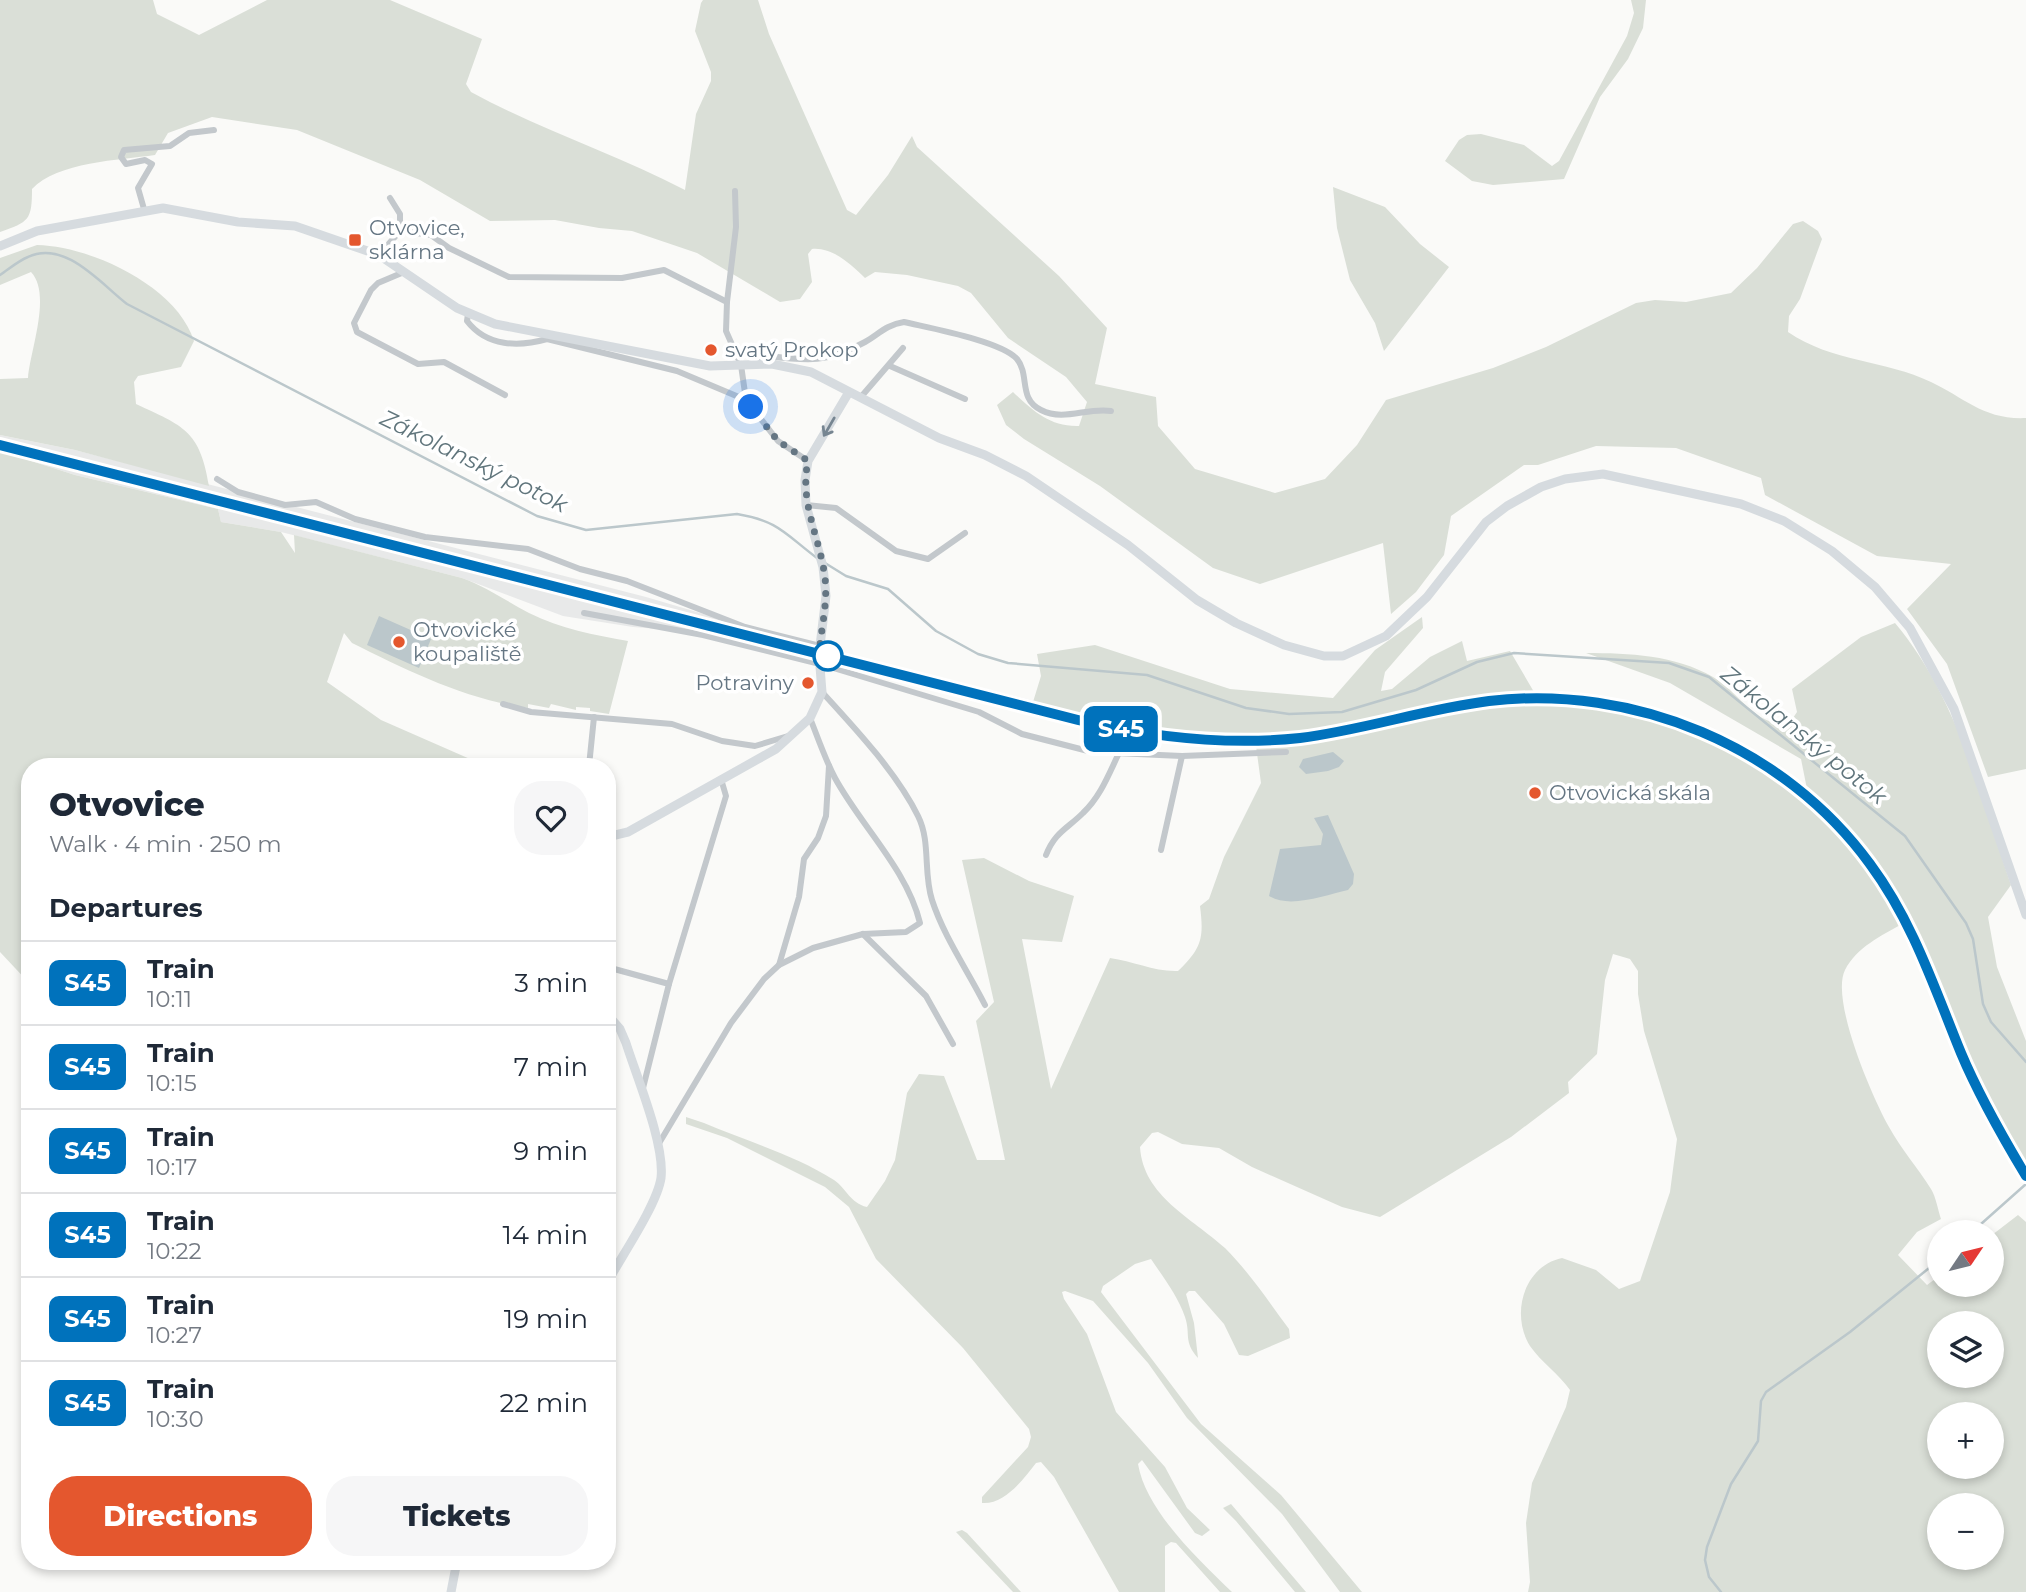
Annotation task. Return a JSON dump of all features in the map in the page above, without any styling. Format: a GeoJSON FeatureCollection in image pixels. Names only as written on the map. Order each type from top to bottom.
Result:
{"type":"FeatureCollection","features":[{"type":"Feature","properties":{"kind":"main road"},"geometry":{"type":"LineString","coordinates":[[0,246],[37,231],[144,209],[178,209],[238,222],[295,226],[379,255],[468,314],[495,324],[710,366],[761,364],[811,372],[939,438],[985,455],[1026,476],[1128,545],[1197,600],[1236,623],[1284,645],[1324,656],[1343,656],[1386,636],[1427,597],[1486,522],[1518,499],[1553,483],[1590,475],[1615,476],[1726,499],[1770,515],[1800,530],[1847,562],[1888,600],[1910,628],[1954,709],[2026,915]]}},
{"type":"Feature","properties":{"kind":"main road"},"geometry":{"type":"LineString","coordinates":[[616,835],[628,832],[776,749],[810,718],[822,692],[820,646],[826,596],[823,568],[806,505],[805,480],[808,461],[849,392]]}},
{"type":"Feature","properties":{"kind":"main road"},"geometry":{"type":"LineString","coordinates":[[616,1024],[620,1029],[658,1145],[661,1165],[659,1184],[616,1266]]}},
{"type":"Feature","properties":{"kind":"main road"},"geometry":{"type":"LineString","coordinates":[[451,1592],[455,1570]]}},
{"type":"Feature","properties":{"kind":"street"},"geometry":{"type":"LineString","coordinates":[[144,209],[138,188],[152,164],[145,160],[126,164],[121,157],[124,150],[170,146],[189,133],[214,130]]}},
{"type":"Feature","properties":{"kind":"street"},"geometry":{"type":"LineString","coordinates":[[735,191],[736,227],[726,331],[741,365],[746,400]]}},
{"type":"Feature","properties":{"kind":"street"},"geometry":{"type":"LineString","coordinates":[[379,255],[400,231],[400,214],[390,198]]}},
{"type":"Feature","properties":{"kind":"street"},"geometry":{"type":"LineString","coordinates":[[400,231],[431,235],[449,248],[509,277],[622,278],[664,270],[727,302]]}},
{"type":"Feature","properties":{"kind":"street"},"geometry":{"type":"LineString","coordinates":[[404,272],[378,283],[371,290],[354,323],[357,332],[418,364],[443,362],[505,395]]}},
{"type":"Feature","properties":{"kind":"street"},"geometry":{"type":"LineString","coordinates":[[468,314],[467,321],[472,328],[493,340],[526,345],[546,336],[677,371],[746,400],[778,441],[808,461]]}},
{"type":"Feature","properties":{"kind":"street"},"geometry":{"type":"LineString","coordinates":[[761,364],[764,356],[822,361],[858,346],[890,325],[904,322],[988,343],[1009,351],[1022,369],[1027,397],[1039,410],[1060,415],[1111,411]]}},
{"type":"Feature","properties":{"kind":"street"},"geometry":{"type":"LineString","coordinates":[[860,398],[903,348]]}},
{"type":"Feature","properties":{"kind":"street"},"geometry":{"type":"LineString","coordinates":[[890,366],[965,399]]}},
{"type":"Feature","properties":{"kind":"street"},"geometry":{"type":"LineString","coordinates":[[217,479],[238,492],[285,505],[316,502],[355,519],[425,537],[528,549],[580,569],[627,581],[745,626],[820,646]]}},
{"type":"Feature","properties":{"kind":"street"},"geometry":{"type":"LineString","coordinates":[[806,505],[823,504],[836,508],[896,551],[928,559],[965,533]]}},
{"type":"Feature","properties":{"kind":"street"},"geometry":{"type":"LineString","coordinates":[[584,613],[703,635],[820,664],[979,712],[1023,734],[1092,752],[1182,756],[1286,752]]}},
{"type":"Feature","properties":{"kind":"street"},"geometry":{"type":"LineString","coordinates":[[822,692],[897,783],[918,816],[926,842],[925,867],[933,903],[985,1006]]}},
{"type":"Feature","properties":{"kind":"street"},"geometry":{"type":"LineString","coordinates":[[503,704],[531,712],[672,724],[722,741],[755,746],[790,735]]}},
{"type":"Feature","properties":{"kind":"street"},"geometry":{"type":"LineString","coordinates":[[590,758],[594,717]]}},
{"type":"Feature","properties":{"kind":"street"},"geometry":{"type":"LineString","coordinates":[[658,1145],[731,1023],[764,979],[779,965],[813,948],[863,934],[906,932],[920,923],[916,907],[883,848],[830,765],[810,718]]}},
{"type":"Feature","properties":{"kind":"street"},"geometry":{"type":"LineString","coordinates":[[1046,855],[1053,838],[1084,813],[1100,792],[1118,755]]}},
{"type":"Feature","properties":{"kind":"street"},"geometry":{"type":"LineString","coordinates":[[1161,850],[1182,756]]}},
{"type":"Feature","properties":{"kind":"street"},"geometry":{"type":"LineString","coordinates":[[779,965],[799,897],[804,859],[818,838],[826,816],[830,765]]}},
{"type":"Feature","properties":{"kind":"street"},"geometry":{"type":"LineString","coordinates":[[641,1093],[669,984],[726,796],[721,778]]}},
{"type":"Feature","properties":{"kind":"street"},"geometry":{"type":"LineString","coordinates":[[863,934],[926,996],[953,1044]]}},
{"type":"Feature","properties":{"kind":"street"},"geometry":{"type":"LineString","coordinates":[[616,969],[669,984]]}},
{"type":"Feature","properties":{"kind":"shaded area"},"geometry":{"type":"Polygon","coordinates":[[[0,0],[153,0],[157,14],[199,35],[267,0],[390,0],[482,39],[466,84],[471,92],[685,190],[696,114],[711,81],[711,72],[695,31],[701,3],[703,0],[758,0],[769,34],[847,210],[856,215],[888,175],[912,136],[917,147],[1059,276],[1107,328],[1095,384],[1156,397],[1158,426],[1195,469],[1275,493],[1325,479],[1357,445],[1386,400],[1493,368],[1546,347],[1636,303],[1655,300],[1686,302],[1731,293],[1757,268],[1793,224],[1803,221],[1818,231],[1822,239],[1800,299],[1789,316],[1788,332],[1822,349],[1914,375],[1986,412],[2011,418],[2026,418],[2026,769],[1988,777],[1947,664],[1907,609],[1951,564],[1877,556],[1765,495],[1761,478],[1676,448],[1596,446],[1538,465],[1524,465],[1451,516],[1444,555],[1416,592],[1391,614],[1383,543],[1260,584],[1213,568],[1100,486],[1024,439],[1006,425],[997,405],[1013,392],[1051,421],[1069,426],[1079,426],[1087,402],[1066,377],[1008,338],[971,293],[958,286],[907,275],[875,272],[865,278],[834,254],[812,249],[808,254],[812,282],[800,299],[780,302],[697,253],[632,231],[555,220],[490,221],[420,180],[297,130],[212,117],[168,133],[155,155],[90,164],[57,173],[43,180],[32,189],[30,214],[27,218],[0,232],[0,0]]]}},
{"type":"Feature","properties":{"kind":"shaded area"},"geometry":{"type":"Polygon","coordinates":[[[1631,0],[1646,0],[1643,28],[1628,59],[1600,97],[1564,179],[1493,185],[1472,181],[1445,161],[1459,140],[1467,135],[1481,134],[1524,145],[1552,166],[1559,161],[1627,36],[1634,13],[1631,0]]]}},
{"type":"Feature","properties":{"kind":"shaded area"},"geometry":{"type":"Polygon","coordinates":[[[1333,187],[1385,207],[1420,244],[1449,267],[1384,351],[1375,323],[1350,280],[1337,228],[1333,187]]]}},
{"type":"Feature","properties":{"kind":"shaded area"},"geometry":{"type":"Polygon","coordinates":[[[37,245],[82,253],[129,273],[170,303],[185,321],[194,341],[181,367],[138,376],[134,382],[136,404],[166,418],[187,432],[200,453],[209,486],[75,450],[0,435],[0,379],[28,378],[38,323],[40,294],[31,272],[0,285],[0,258],[37,245]]]}},
{"type":"Feature","properties":{"kind":"shaded area"},"geometry":{"type":"Polygon","coordinates":[[[0,435],[75,450],[646,597],[816,647],[1145,728],[1231,735],[1297,732],[1365,722],[1463,699],[1534,692],[1615,700],[1688,719],[1744,745],[1790,775],[1842,822],[1873,858],[1901,899],[1922,939],[1979,1078],[2026,1165],[2026,1187],[1969,1083],[1902,924],[1864,865],[1800,798],[1783,784],[1738,755],[1684,730],[1641,717],[1586,706],[1512,704],[1299,743],[1231,746],[1143,739],[710,633],[633,627],[563,616],[462,578],[281,532],[221,522],[218,509],[75,475],[0,451],[0,435]]]}},
{"type":"Feature","properties":{"kind":"shaded area"},"geometry":{"type":"Polygon","coordinates":[[[0,451],[75,475],[218,509],[221,522],[281,532],[295,553],[294,535],[462,578],[553,623],[628,641],[609,714],[590,711],[590,708],[576,707],[576,710],[551,704],[549,708],[528,704],[528,708],[482,698],[437,683],[394,663],[352,643],[344,633],[327,682],[381,720],[468,758],[21,758],[21,974],[0,952],[0,451]]]}},
{"type":"Feature","properties":{"kind":"shaded area","name":"Otvovické koupaliště"},"geometry":{"type":"Polygon","coordinates":[[[379,616],[431,639],[419,668],[367,645],[379,616]]]}},
{"type":"Feature","properties":{"kind":"shaded area"},"geometry":{"type":"Polygon","coordinates":[[[1422,617],[1423,628],[1385,672],[1381,691],[1392,689],[1430,657],[1462,641],[1467,661],[1510,651],[1534,692],[1474,698],[1356,723],[1263,735],[1164,729],[1098,718],[1033,702],[1041,676],[1037,654],[1095,645],[1230,689],[1333,698],[1375,650],[1422,617]]]}},
{"type":"Feature","properties":{"kind":"shaded area"},"geometry":{"type":"Polygon","coordinates":[[[1895,623],[1917,652],[1951,715],[1965,748],[2011,885],[1988,917],[1997,967],[2026,1041],[2026,1165],[1979,1078],[1912,918],[1873,858],[1842,822],[1807,789],[1801,759],[1670,683],[1586,653],[1635,655],[1683,664],[1722,683],[1766,720],[1789,724],[1797,712],[1792,689],[1861,637],[1895,623]]]}},
{"type":"Feature","properties":{"kind":"shaded area"},"geometry":{"type":"Polygon","coordinates":[[[1534,703],[1593,708],[1648,720],[1700,738],[1748,762],[1793,793],[1833,830],[1870,874],[1902,924],[1870,943],[1850,962],[1842,984],[1843,1003],[1855,1049],[1873,1095],[1894,1135],[1936,1200],[1941,1219],[1927,1220],[1927,1227],[1917,1232],[1898,1255],[1927,1285],[1927,1297],[2004,1297],[2004,1226],[2018,1215],[2026,1222],[2026,1592],[1528,1592],[1530,1582],[1526,1523],[1532,1483],[1566,1407],[1570,1390],[1530,1346],[1521,1320],[1524,1293],[1538,1271],[1562,1258],[1596,1270],[1619,1289],[1640,1281],[1670,1192],[1677,1139],[1644,1031],[1638,994],[1638,971],[1630,959],[1613,954],[1605,980],[1597,1054],[1568,1082],[1569,1093],[1511,1137],[1380,1217],[1342,1207],[1252,1167],[1219,1148],[1182,1144],[1158,1132],[1152,1133],[1140,1147],[1143,1164],[1160,1193],[1234,1257],[1289,1329],[1290,1338],[1248,1356],[1239,1355],[1224,1324],[1195,1291],[1189,1291],[1186,1294],[1194,1323],[1198,1358],[1190,1347],[1187,1323],[1178,1302],[1151,1259],[1135,1264],[1103,1286],[1101,1292],[1201,1424],[1281,1495],[1362,1592],[1340,1592],[1282,1514],[1187,1418],[1148,1363],[1093,1301],[1065,1291],[1062,1292],[1064,1299],[1087,1334],[1116,1412],[1165,1467],[1187,1508],[1210,1530],[1202,1536],[1195,1533],[1142,1460],[1138,1464],[1151,1499],[1176,1534],[1232,1592],[1220,1592],[1176,1543],[1171,1542],[1165,1546],[1165,1592],[1119,1592],[1054,1477],[1041,1462],[1036,1463],[1006,1495],[990,1503],[982,1503],[982,1497],[1028,1447],[1031,1437],[1029,1429],[963,1348],[876,1259],[849,1207],[825,1187],[727,1138],[686,1124],[686,1117],[803,1163],[834,1180],[856,1202],[867,1207],[885,1181],[895,1160],[907,1093],[919,1074],[944,1076],[977,1160],[1005,1160],[976,1021],[994,1002],[962,860],[984,858],[1029,881],[1074,896],[1062,942],[1022,939],[1051,1089],[1110,958],[1161,970],[1178,971],[1197,949],[1202,926],[1200,906],[1209,899],[1224,857],[1261,783],[1256,746],[1326,739],[1464,711],[1534,703]]]}},
{"type":"Feature","properties":{"kind":"shaded area"},"geometry":{"type":"Polygon","coordinates":[[[1333,752],[1344,761],[1339,767],[1306,774],[1299,767],[1303,759],[1333,752]]]}},
{"type":"Feature","properties":{"kind":"shaded area"},"geometry":{"type":"Polygon","coordinates":[[[1328,815],[1354,874],[1353,884],[1348,890],[1308,900],[1277,900],[1269,896],[1280,849],[1321,845],[1323,834],[1314,818],[1328,815]]]}},
{"type":"Feature","properties":{"kind":"shaded area"},"geometry":{"type":"Polygon","coordinates":[[[1231,1504],[1306,1592],[1295,1592],[1223,1508],[1231,1504]]]}},
{"type":"Feature","properties":{"kind":"shaded area"},"geometry":{"type":"Polygon","coordinates":[[[962,1530],[1021,1592],[1013,1592],[956,1532],[962,1530]]]}},
{"type":"Feature","properties":{"kind":"waterway","name":"Zákolanský potok"},"geometry":{"type":"LineString","coordinates":[[0,275],[24,259],[42,253],[69,259],[127,304],[537,516],[586,530],[737,514],[763,520],[789,535],[817,558]]}},
{"type":"Feature","properties":{"kind":"waterway","name":"Zákolanský potok"},"geometry":{"type":"LineString","coordinates":[[825,563],[846,576],[888,589],[936,631],[978,654],[1008,663],[1147,675],[1246,708],[1289,714],[1342,712],[1416,690],[1477,662],[1514,653],[1669,663],[1709,677],[1905,836],[1966,923],[1973,939],[1983,1004],[1991,1022],[2026,1062]]}},
{"type":"Feature","properties":{"kind":"waterway"},"geometry":{"type":"LineString","coordinates":[[1986,1220],[2026,1184]]}},
{"type":"Feature","properties":{"kind":"waterway"},"geometry":{"type":"LineString","coordinates":[[1721,1592],[1709,1577],[1705,1560],[1707,1547],[1731,1484],[1758,1441],[1761,1401],[1766,1392],[1850,1332],[1927,1270]]}},
{"type":"Feature","properties":{"kind":"railway"},"geometry":{"type":"LineString","coordinates":[[0,444],[1078,720],[1133,731],[1216,740],[1300,738],[1489,701],[1543,698],[1597,702],[1650,714],[1701,732],[1750,756],[1794,786],[1835,822],[1870,864],[1911,932],[1975,1085],[2026,1176]]}},
{"type":"Feature","properties":{"kind":"train","name":"S45"},"geometry":{"type":"LineString","coordinates":[[0,445],[1078,720],[1144,734],[1203,740],[1298,738],[1366,727],[1487,701],[1534,698],[1614,705],[1686,724],[1741,750],[1786,780],[1838,826],[1869,862],[1907,921],[1973,1081],[2026,1176]]}},
{"type":"Feature","properties":{"kind":"place","name":"Otvovice, sklárna"},"geometry":{"type":"Point","coordinates":[355,240]}},
{"type":"Feature","properties":{"kind":"place","name":"svatý Prokop"},"geometry":{"type":"Point","coordinates":[711,350]}},
{"type":"Feature","properties":{"kind":"place","name":"Otvovické koupaliště"},"geometry":{"type":"Point","coordinates":[399,642]}},
{"type":"Feature","properties":{"kind":"place","name":"Potraviny"},"geometry":{"type":"Point","coordinates":[808,683]}},
{"type":"Feature","properties":{"kind":"place","name":"Otvovická skála"},"geometry":{"type":"Point","coordinates":[1535,793]}},
{"type":"Feature","properties":{"kind":"route"},"geometry":{"type":"LineString","coordinates":[[751,407],[778,441],[808,461],[805,480],[806,505],[823,568],[826,596],[819,654],[828,656]]}}]}
